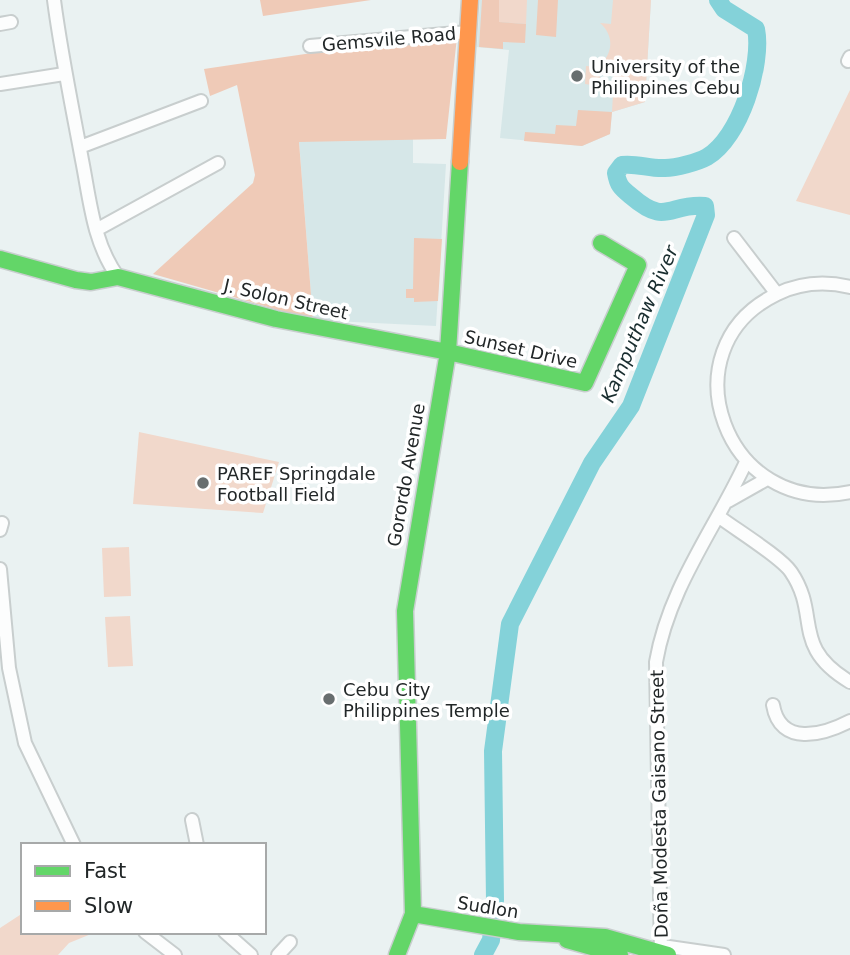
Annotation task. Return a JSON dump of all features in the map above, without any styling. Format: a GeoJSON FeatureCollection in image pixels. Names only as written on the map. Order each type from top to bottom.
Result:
{"type":"FeatureCollection","features":[{"type":"Feature","properties":{"kind":"street"},"geometry":{"type":"LineString","coordinates":[[54,0],[64,74],[96,230],[105,258],[118,277]]}},
{"type":"Feature","properties":{"kind":"street","name":"Gorordo Avenue"},"geometry":{"type":"LineString","coordinates":[[397,955],[413,914],[405,611],[416,530],[447,352],[470,0]]}},
{"type":"Feature","properties":{"kind":"street","name":"Gemsvile Road"},"geometry":{"type":"LineString","coordinates":[[310,46],[468,32]]}},
{"type":"Feature","properties":{"kind":"street"},"geometry":{"type":"LineString","coordinates":[[0,84],[64,74]]}},
{"type":"Feature","properties":{"kind":"street"},"geometry":{"type":"LineString","coordinates":[[79,147],[201,102]]}},
{"type":"Feature","properties":{"kind":"street"},"geometry":{"type":"LineString","coordinates":[[96,230],[218,163]]}},
{"type":"Feature","properties":{"kind":"street"},"geometry":{"type":"LineString","coordinates":[[734,238],[777,294]]}},
{"type":"Feature","properties":{"kind":"street","name":"Sunset Drive"},"geometry":{"type":"LineString","coordinates":[[447,352],[585,383],[638,265],[601,243]]}},
{"type":"Feature","properties":{"kind":"street","name":"J. Solon Street"},"geometry":{"type":"LineString","coordinates":[[0,259],[76,280],[91,282],[118,277],[276,319],[447,352]]}},
{"type":"Feature","properties":{"kind":"street"},"geometry":{"type":"LineString","coordinates":[[850,287],[808,284],[777,294],[742,321],[728,343],[720,367],[718,392],[721,418],[731,441],[746,462],[767,479],[803,493],[829,495],[850,492]]}},
{"type":"Feature","properties":{"kind":"street","name":"Doña Modesta Gaisano Street"},"geometry":{"type":"LineString","coordinates":[[663,952],[656,662],[661,636],[673,601],[728,501],[746,462]]}},
{"type":"Feature","properties":{"kind":"street","name":"Doña Modesta Gaisano Street"},"geometry":{"type":"LineString","coordinates":[[728,501],[767,479]]}},
{"type":"Feature","properties":{"kind":"street"},"geometry":{"type":"LineString","coordinates":[[718,516],[790,570],[798,586],[813,649],[831,671],[850,682]]}},
{"type":"Feature","properties":{"kind":"street"},"geometry":{"type":"LineString","coordinates":[[0,569],[9,668],[25,743],[73,843]]}},
{"type":"Feature","properties":{"kind":"street"},"geometry":{"type":"LineString","coordinates":[[773,705],[775,719],[780,724],[805,734],[821,734],[850,721]]}},
{"type":"Feature","properties":{"kind":"street"},"geometry":{"type":"LineString","coordinates":[[192,820],[197,843]]}},
{"type":"Feature","properties":{"kind":"street","name":"Sudlon"},"geometry":{"type":"LineString","coordinates":[[413,914],[519,932],[605,937],[663,952]]}},
{"type":"Feature","properties":{"kind":"street"},"geometry":{"type":"LineString","coordinates":[[148,934],[176,955]]}},
{"type":"Feature","properties":{"kind":"street"},"geometry":{"type":"LineString","coordinates":[[227,934],[251,955]]}},
{"type":"Feature","properties":{"kind":"street","name":"Sudlon"},"geometry":{"type":"LineString","coordinates":[[558,935],[575,945],[620,955]]}},
{"type":"Feature","properties":{"kind":"street"},"geometry":{"type":"LineString","coordinates":[[278,955],[290,942]]}},
{"type":"Feature","properties":{"kind":"street"},"geometry":{"type":"LineString","coordinates":[[663,952],[724,955]]}},
{"type":"Feature","properties":{"kind":"shaded area"},"geometry":{"type":"Polygon","coordinates":[[[260,0],[371,0],[263,16],[260,0]]]}},
{"type":"Feature","properties":{"kind":"shaded area","name":"University of the Philippines Cebu"},"geometry":{"type":"Polygon","coordinates":[[[480,0],[651,0],[645,102],[612,112],[610,134],[582,146],[500,138],[509,50],[477,47],[480,0]]]}},
{"type":"Feature","properties":{"kind":"shaded area"},"geometry":{"type":"Polygon","coordinates":[[[482,0],[499,0],[499,22],[526,24],[525,43],[503,42],[503,49],[479,47],[482,0]]]}},
{"type":"Feature","properties":{"kind":"shaded area"},"geometry":{"type":"Polygon","coordinates":[[[499,0],[527,0],[526,24],[498,22],[499,0]]]}},
{"type":"Feature","properties":{"kind":"shaded area"},"geometry":{"type":"Polygon","coordinates":[[[538,0],[558,0],[556,37],[536,35],[538,0]]]}},
{"type":"Feature","properties":{"kind":"shaded area"},"geometry":{"type":"Polygon","coordinates":[[[613,0],[651,0],[645,102],[612,112],[614,75],[600,74],[599,86],[585,84],[586,66],[598,67],[609,51],[610,39],[600,23],[611,24],[613,0]]]}},
{"type":"Feature","properties":{"kind":"shaded area"},"geometry":{"type":"Polygon","coordinates":[[[457,37],[446,139],[299,142],[313,320],[153,274],[253,183],[255,175],[237,85],[210,96],[204,69],[312,53],[457,37]]]}},
{"type":"Feature","properties":{"kind":"shaded area"},"geometry":{"type":"Polygon","coordinates":[[[850,90],[850,215],[796,201],[850,90]]]}},
{"type":"Feature","properties":{"kind":"shaded area"},"geometry":{"type":"Polygon","coordinates":[[[578,110],[612,112],[610,134],[582,146],[524,141],[525,132],[555,134],[556,125],[576,126],[578,110]]]}},
{"type":"Feature","properties":{"kind":"shaded area"},"geometry":{"type":"Polygon","coordinates":[[[413,138],[413,163],[446,164],[436,326],[313,320],[299,141],[413,138]]]}},
{"type":"Feature","properties":{"kind":"shaded area"},"geometry":{"type":"Polygon","coordinates":[[[414,238],[442,239],[438,301],[414,302],[414,298],[406,298],[406,289],[413,289],[414,238]]]}},
{"type":"Feature","properties":{"kind":"shaded area","name":"PAREF Springdale Football Field"},"geometry":{"type":"Polygon","coordinates":[[[139,432],[279,462],[263,513],[133,504],[139,432]]]}},
{"type":"Feature","properties":{"kind":"shaded area"},"geometry":{"type":"Polygon","coordinates":[[[129,547],[131,596],[104,597],[102,548],[129,547]]]}},
{"type":"Feature","properties":{"kind":"shaded area"},"geometry":{"type":"Polygon","coordinates":[[[130,616],[133,666],[108,667],[105,617],[130,616]]]}},
{"type":"Feature","properties":{"kind":"shaded area"},"geometry":{"type":"Polygon","coordinates":[[[21,914],[21,934],[91,934],[69,943],[58,955],[0,955],[0,928],[21,914]]]}},
{"type":"Feature","properties":{"kind":"waterway","name":"Kamputhaw River"},"geometry":{"type":"LineString","coordinates":[[483,955],[491,940],[495,900],[493,751],[510,624],[592,463],[631,406],[706,215],[705,206],[668,212],[653,210],[622,188],[616,173],[622,165],[665,168],[698,161],[719,147],[730,134],[752,80],[756,61],[756,29],[724,9],[718,0]]}},
{"type":"Feature","properties":{"kind":"traffic: fast"},"geometry":{"type":"LineString","coordinates":[[397,955],[413,914],[405,611],[448,352],[460,162]]}},
{"type":"Feature","properties":{"kind":"traffic: fast"},"geometry":{"type":"LineString","coordinates":[[0,259],[76,280],[91,282],[118,277],[276,319],[448,352],[585,383],[638,265],[601,243]]}},
{"type":"Feature","properties":{"kind":"traffic: fast"},"geometry":{"type":"LineString","coordinates":[[413,914],[519,932],[605,937],[668,955]]}},
{"type":"Feature","properties":{"kind":"traffic: fast"},"geometry":{"type":"LineString","coordinates":[[567,940],[620,955]]}},
{"type":"Feature","properties":{"kind":"traffic: slow"},"geometry":{"type":"LineString","coordinates":[[460,162],[470,0]]}},
{"type":"Feature","properties":{"kind":"place","name":"University of the Philippines Cebu"},"geometry":{"type":"Point","coordinates":[577,76]}},
{"type":"Feature","properties":{"kind":"place","name":"PAREF Springdale Football Field"},"geometry":{"type":"Point","coordinates":[203,483]}},
{"type":"Feature","properties":{"kind":"place","name":"Cebu City Philippines Temple"},"geometry":{"type":"Point","coordinates":[329,699]}}]}
